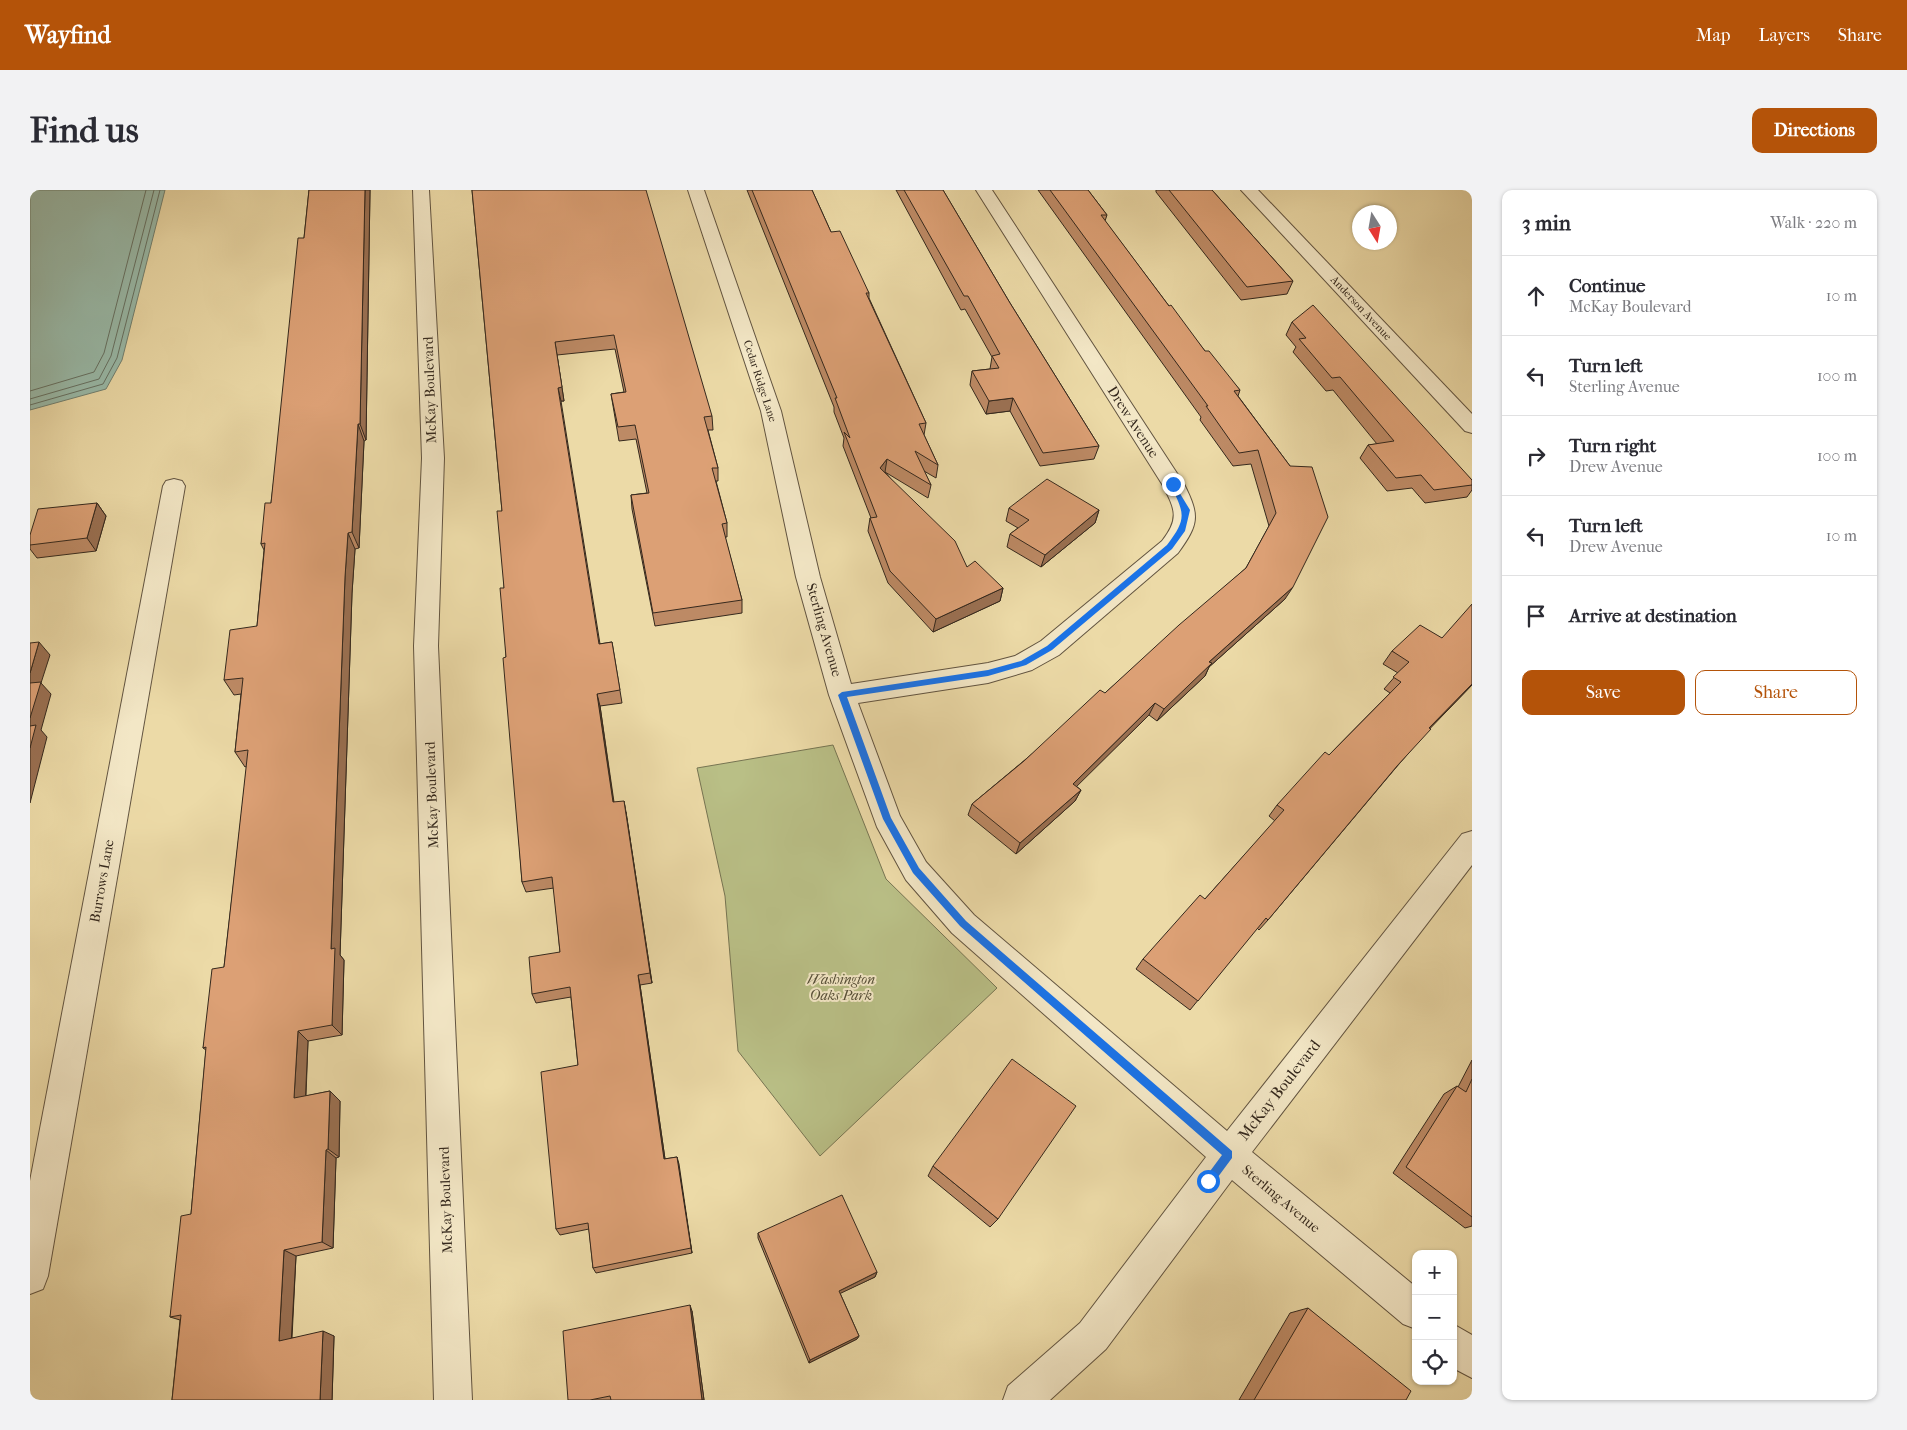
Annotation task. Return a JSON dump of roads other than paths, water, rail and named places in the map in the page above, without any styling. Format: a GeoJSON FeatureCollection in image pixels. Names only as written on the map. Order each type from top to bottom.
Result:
{"type":"FeatureCollection","features":[{"type":"Feature","properties":{"kind":"street","name":"McKay Boulevard"},"geometry":{"type":"LineString","coordinates":[[421,190],[433,458],[426,646],[453,1400]]}},
{"type":"Feature","properties":{"kind":"street","name":"Cedar Ridge Lane"},"geometry":{"type":"LineString","coordinates":[[696,190],[771,411],[808,577]]}},
{"type":"Feature","properties":{"kind":"street","name":"Drew Avenue"},"geometry":{"type":"LineString","coordinates":[[842,695],[988,673],[1023,663],[1050,648],[1170,547],[1182,531],[1186,510],[1173,484],[984,190]]}},
{"type":"Feature","properties":{"kind":"street","name":"Anderson Avenue"},"geometry":{"type":"LineString","coordinates":[[1249,190],[1472,426]]}},
{"type":"Feature","properties":{"kind":"street","name":"Burrows Lane"},"geometry":{"type":"LineString","coordinates":[[30,1276],[174,486]]}},
{"type":"Feature","properties":{"kind":"street","name":"Sterling Avenue"},"geometry":{"type":"LineString","coordinates":[[808,577],[842,695],[887,819],[916,871],[963,924],[1229,1154],[1412,1308]]}},
{"type":"Feature","properties":{"kind":"street","name":"McKay Boulevard"},"geometry":{"type":"LineString","coordinates":[[1022,1400],[1093,1336],[1229,1154],[1472,843]]}},
{"type":"Feature","properties":{"kind":"street"},"geometry":{"type":"LineString","coordinates":[[1457,1346],[1472,1359]]}},
{"type":"Feature","properties":{"kind":"water"},"geometry":{"type":"Polygon","coordinates":[[[30,190],[165,190],[122,360],[106,389],[30,410],[30,190]]]}},
{"type":"Feature","properties":{"kind":"park label","name":"Washington Oaks Park"},"geometry":{"type":"Point","coordinates":[841,988]}}]}
